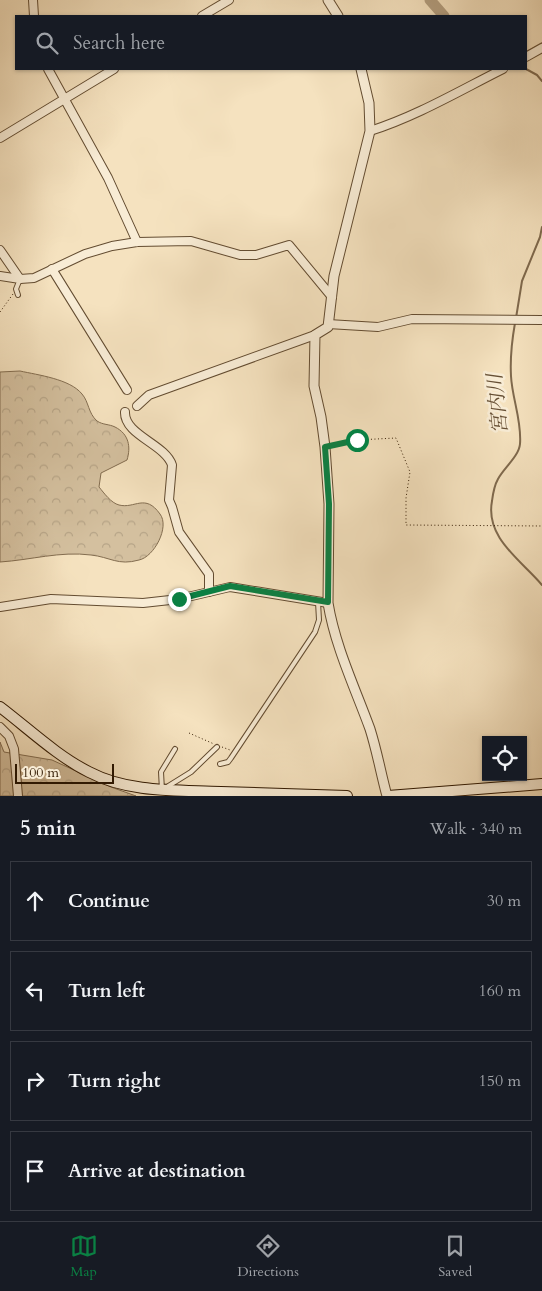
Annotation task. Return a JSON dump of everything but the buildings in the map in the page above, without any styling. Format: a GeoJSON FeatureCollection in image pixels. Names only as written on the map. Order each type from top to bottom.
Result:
{"type":"FeatureCollection","features":[{"type":"Feature","properties":{"kind":"main road"},"geometry":{"type":"LineString","coordinates":[[0,707],[64,756],[90,773],[131,786],[162,790],[347,796]]}},
{"type":"Feature","properties":{"kind":"main road"},"geometry":{"type":"LineString","coordinates":[[388,796],[542,784]]}},
{"type":"Feature","properties":{"kind":"street"},"geometry":{"type":"LineString","coordinates":[[33,0],[34,15]]}},
{"type":"Feature","properties":{"kind":"street"},"geometry":{"type":"LineString","coordinates":[[204,15],[230,0]]}},
{"type":"Feature","properties":{"kind":"street"},"geometry":{"type":"LineString","coordinates":[[328,0],[337,15]]}},
{"type":"Feature","properties":{"kind":"street"},"geometry":{"type":"LineString","coordinates":[[527,56],[542,48]]}},
{"type":"Feature","properties":{"kind":"street"},"geometry":{"type":"LineString","coordinates":[[49,70],[108,178],[138,242]]}},
{"type":"Feature","properties":{"kind":"street"},"geometry":{"type":"LineString","coordinates":[[0,138],[112,70]]}},
{"type":"Feature","properties":{"kind":"street"},"geometry":{"type":"LineString","coordinates":[[137,406],[148,395],[314,335],[328,327],[334,276],[370,131],[369,103],[361,70]]}},
{"type":"Feature","properties":{"kind":"street"},"geometry":{"type":"LineString","coordinates":[[370,131],[395,123],[426,109],[501,70]]}},
{"type":"Feature","properties":{"kind":"street"},"geometry":{"type":"LineString","coordinates":[[0,276],[20,279],[34,278],[85,254],[112,246],[138,242],[191,241],[240,255],[256,255],[289,245],[332,296]]}},
{"type":"Feature","properties":{"kind":"street"},"geometry":{"type":"LineString","coordinates":[[0,250],[20,279]]}},
{"type":"Feature","properties":{"kind":"street"},"geometry":{"type":"LineString","coordinates":[[52,269],[127,390]]}},
{"type":"Feature","properties":{"kind":"street"},"geometry":{"type":"LineString","coordinates":[[328,324],[378,327],[412,319],[542,320]]}},
{"type":"Feature","properties":{"kind":"street"},"geometry":{"type":"LineString","coordinates":[[314,335],[314,386],[325,447],[329,504],[323,602],[371,733],[388,796]]}},
{"type":"Feature","properties":{"kind":"street"},"geometry":{"type":"LineString","coordinates":[[125,412],[128,424],[170,460],[172,465],[169,500],[178,532],[209,574],[209,592]]}},
{"type":"Feature","properties":{"kind":"street"},"geometry":{"type":"LineString","coordinates":[[0,607],[51,599],[143,603],[179,599],[230,586],[323,602]]}},
{"type":"Feature","properties":{"kind":"street"},"geometry":{"type":"LineString","coordinates":[[0,727],[9,736],[14,749],[18,796]]}},
{"type":"Feature","properties":{"kind":"lane"},"geometry":{"type":"LineString","coordinates":[[18,295],[16,289],[20,279]]}},
{"type":"Feature","properties":{"kind":"lane"},"geometry":{"type":"LineString","coordinates":[[220,764],[228,762],[315,632],[323,602]]}},
{"type":"Feature","properties":{"kind":"lane"},"geometry":{"type":"LineString","coordinates":[[175,749],[161,772],[162,790],[191,772],[217,747]]}},
{"type":"Feature","properties":{"kind":"path"},"geometry":{"type":"LineString","coordinates":[[0,312],[16,289]]}},
{"type":"Feature","properties":{"kind":"path"},"geometry":{"type":"LineString","coordinates":[[325,447],[357,440],[396,438],[410,472],[406,498],[406,525],[542,526]]}},
{"type":"Feature","properties":{"kind":"path"},"geometry":{"type":"LineString","coordinates":[[189,734],[235,752]]}},
{"type":"Feature","properties":{"kind":"green space"},"geometry":{"type":"Polygon","coordinates":[[[20,371],[53,378],[77,389],[84,397],[92,415],[97,421],[115,427],[126,437],[129,446],[127,460],[101,473],[99,487],[116,504],[125,506],[140,503],[150,504],[160,514],[163,520],[162,533],[155,548],[145,558],[125,562],[91,555],[68,554],[0,562],[0,372],[20,371]]]}},
{"type":"Feature","properties":{"kind":"green space"},"geometry":{"type":"Polygon","coordinates":[[[0,742],[4,752],[52,760],[111,787],[136,796],[0,796],[0,742]]]}},
{"type":"Feature","properties":{"kind":"waterway","name":"宮内川"},"geometry":{"type":"LineString","coordinates":[[430,0],[443,15]]}},
{"type":"Feature","properties":{"kind":"waterway","name":"宮内川"},"geometry":{"type":"LineString","coordinates":[[527,51],[542,43]]}},
{"type":"Feature","properties":{"kind":"waterway","name":"宮内川"},"geometry":{"type":"LineString","coordinates":[[527,70],[537,75],[542,81]]}},
{"type":"Feature","properties":{"kind":"waterway","name":"宮内川"},"geometry":{"type":"LineString","coordinates":[[516,318],[522,281],[540,237],[542,227]]}},
{"type":"Feature","properties":{"kind":"waterway","name":"宮内川"},"geometry":{"type":"LineString","coordinates":[[515,323],[511,376],[520,427],[520,444],[517,453],[496,484],[492,498],[491,514],[494,526],[506,548],[542,585]]}},
{"type":"Feature","properties":{"kind":"route"},"geometry":{"type":"LineString","coordinates":[[179,599],[230,586],[328,602],[329,504],[325,447],[357,440]]}}]}
